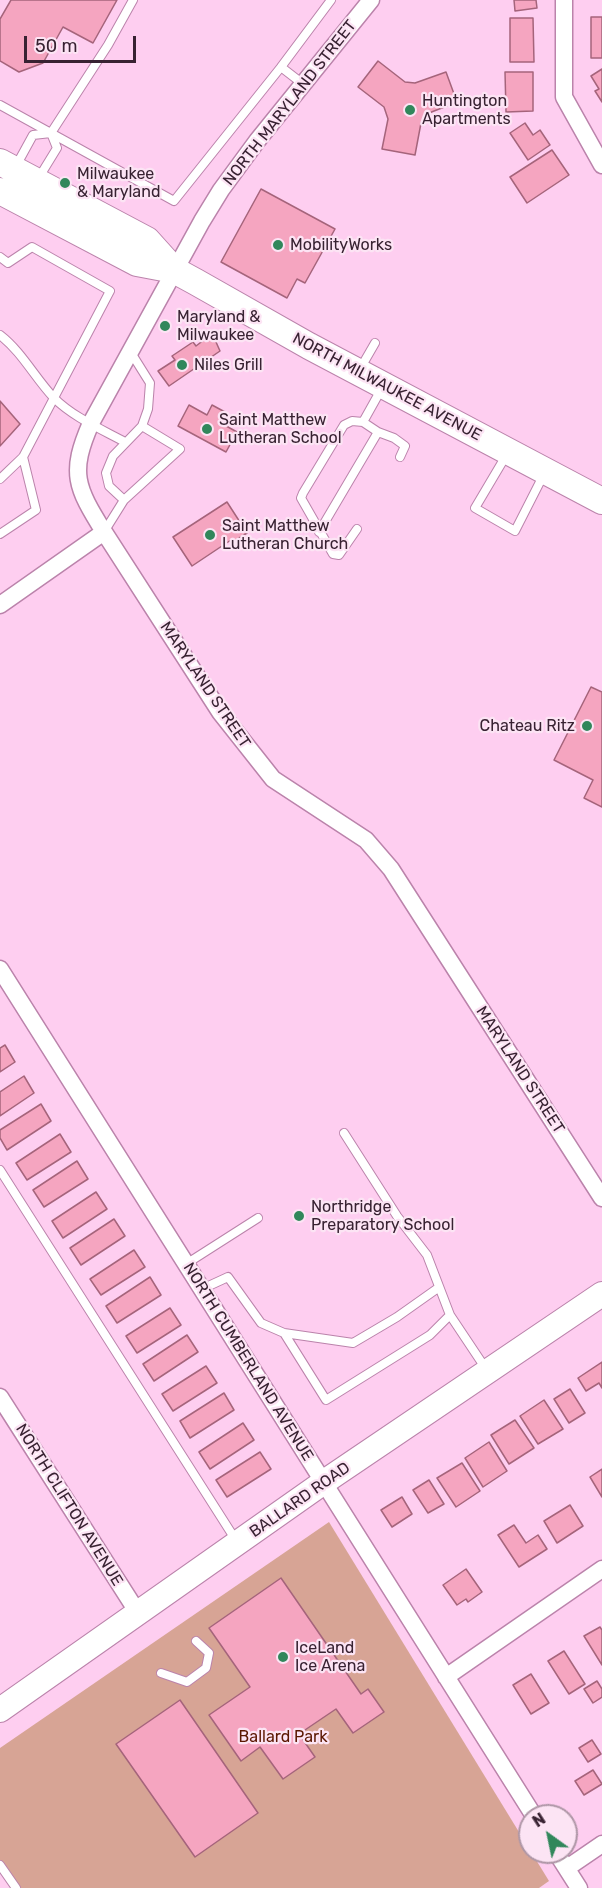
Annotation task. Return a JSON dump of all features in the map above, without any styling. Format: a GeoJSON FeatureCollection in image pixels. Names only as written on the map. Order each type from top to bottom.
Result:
{"type":"FeatureCollection","features":[{"type":"Feature","properties":{"kind":"main road","name":"NORTH MILWAUKEE AVENUE"},"geometry":{"type":"LineString","coordinates":[[7,165],[147,240],[174,270]]}},
{"type":"Feature","properties":{"kind":"main road","name":"NORTH MILWAUKEE AVENUE"},"geometry":{"type":"LineString","coordinates":[[0,191],[137,263],[174,270],[358,372],[602,501]]}},
{"type":"Feature","properties":{"kind":"street","name":"NORTH MARYLAND STREET"},"geometry":{"type":"LineString","coordinates":[[174,270],[236,168],[371,0]]}},
{"type":"Feature","properties":{"kind":"street"},"geometry":{"type":"LineString","coordinates":[[564,0],[564,97],[602,165]]}},
{"type":"Feature","properties":{"kind":"street","name":"MARYLAND STREET"},"geometry":{"type":"LineString","coordinates":[[174,270],[91,423],[82,445],[77,465],[79,485],[87,504],[220,712],[273,779],[366,840],[391,869],[602,1198]]}},
{"type":"Feature","properties":{"kind":"street"},"geometry":{"type":"LineString","coordinates":[[0,605],[104,532]]}},
{"type":"Feature","properties":{"kind":"street","name":"NORTH CUMBERLAND AVENUE"},"geometry":{"type":"LineString","coordinates":[[0,969],[526,1804]]}},
{"type":"Feature","properties":{"kind":"street","name":"BALLARD ROAD"},"geometry":{"type":"LineString","coordinates":[[0,1710],[324,1482],[602,1294]]}},
{"type":"Feature","properties":{"kind":"street","name":"NORTH CLIFTON AVENUE"},"geometry":{"type":"LineString","coordinates":[[0,1397],[138,1613]]}},
{"type":"Feature","properties":{"kind":"street"},"geometry":{"type":"LineString","coordinates":[[446,1677],[602,1569]]}},
{"type":"Feature","properties":{"kind":"street"},"geometry":{"type":"LineString","coordinates":[[567,1868],[602,1844]]}},
{"type":"Feature","properties":{"kind":"street"},"geometry":{"type":"LineString","coordinates":[[564,1864],[579,1888]]}},
{"type":"Feature","properties":{"kind":"lane"},"geometry":{"type":"LineString","coordinates":[[51,133],[108,45],[133,0]]}},
{"type":"Feature","properties":{"kind":"lane"},"geometry":{"type":"LineString","coordinates":[[0,105],[174,201],[281,67],[331,0]]}},
{"type":"Feature","properties":{"kind":"lane"},"geometry":{"type":"LineString","coordinates":[[281,67],[303,84]]}},
{"type":"Feature","properties":{"kind":"lane"},"geometry":{"type":"LineString","coordinates":[[7,165],[33,135],[51,133]]}},
{"type":"Feature","properties":{"kind":"lane"},"geometry":{"type":"LineString","coordinates":[[37,181],[57,148],[51,133]]}},
{"type":"Feature","properties":{"kind":"lane"},"geometry":{"type":"LineString","coordinates":[[0,257],[8,263],[32,247],[110,291],[22,457],[0,479]]}},
{"type":"Feature","properties":{"kind":"lane"},"geometry":{"type":"LineString","coordinates":[[0,335],[22,357],[54,398],[125,442]]}},
{"type":"Feature","properties":{"kind":"lane"},"geometry":{"type":"LineString","coordinates":[[358,372],[375,342]]}},
{"type":"Feature","properties":{"kind":"lane"},"geometry":{"type":"LineString","coordinates":[[124,500],[109,486],[106,473],[113,456],[142,426],[148,409],[150,383],[130,351]]}},
{"type":"Feature","properties":{"kind":"lane"},"geometry":{"type":"LineString","coordinates":[[363,422],[383,385]]}},
{"type":"Feature","properties":{"kind":"lane"},"geometry":{"type":"LineString","coordinates":[[357,529],[337,556],[329,549],[301,498],[344,425],[352,421],[363,422],[378,432],[402,442],[405,446],[400,457]]}},
{"type":"Feature","properties":{"kind":"lane"},"geometry":{"type":"LineString","coordinates":[[104,532],[124,500],[180,449],[142,426]]}},
{"type":"Feature","properties":{"kind":"lane"},"geometry":{"type":"LineString","coordinates":[[319,532],[378,432]]}},
{"type":"Feature","properties":{"kind":"lane"},"geometry":{"type":"LineString","coordinates":[[509,452],[475,508],[515,531],[545,471]]}},
{"type":"Feature","properties":{"kind":"lane"},"geometry":{"type":"LineString","coordinates":[[0,534],[36,510],[22,457]]}},
{"type":"Feature","properties":{"kind":"lane"},"geometry":{"type":"LineString","coordinates":[[344,1133],[397,1216],[427,1256],[450,1315],[488,1372]]}},
{"type":"Feature","properties":{"kind":"lane"},"geometry":{"type":"LineString","coordinates":[[0,1170],[238,1543]]}},
{"type":"Feature","properties":{"kind":"lane"},"geometry":{"type":"LineString","coordinates":[[186,1264],[258,1218]]}},
{"type":"Feature","properties":{"kind":"lane"},"geometry":{"type":"LineString","coordinates":[[202,1289],[227,1277],[230,1278],[261,1323],[284,1333],[353,1343],[397,1317],[438,1288]]}},
{"type":"Feature","properties":{"kind":"lane"},"geometry":{"type":"LineString","coordinates":[[284,1333],[326,1400],[430,1335],[450,1315]]}},
{"type":"Feature","properties":{"kind":"lane"},"geometry":{"type":"LineString","coordinates":[[161,1673],[187,1682],[206,1668],[209,1653],[196,1641]]}},
{"type":"Feature","properties":{"kind":"lane"},"geometry":{"type":"LineString","coordinates":[[0,1865],[16,1888]]}},
{"type":"Feature","properties":{"kind":"green space","name":"Ballard Park"},"geometry":{"type":"Polygon","coordinates":[[[329,1522],[518,1830],[518,1864],[539,1864],[549,1881],[539,1888],[14,1888],[0,1868],[0,1748],[329,1522]]]}},
{"type":"Feature","properties":{"kind":"building"},"geometry":{"type":"Polygon","coordinates":[[[11,0],[117,0],[93,43],[63,27],[43,63],[19,72],[0,61],[0,19],[11,0]]]}},
{"type":"Feature","properties":{"kind":"building"},"geometry":{"type":"Polygon","coordinates":[[[514,0],[536,0],[537,8],[515,11],[514,0]]]}},
{"type":"Feature","properties":{"kind":"building"},"geometry":{"type":"Polygon","coordinates":[[[591,17],[602,17],[602,58],[591,58],[591,17]]]}},
{"type":"Feature","properties":{"kind":"building"},"geometry":{"type":"Polygon","coordinates":[[[510,18],[533,18],[534,62],[510,62],[510,18]]]}},
{"type":"Feature","properties":{"kind":"building","name":"Huntington Apartments"},"geometry":{"type":"Polygon","coordinates":[[[378,61],[405,82],[415,83],[446,72],[457,102],[429,113],[421,123],[415,155],[382,149],[388,119],[384,107],[358,87],[378,61]]]}},
{"type":"Feature","properties":{"kind":"building"},"geometry":{"type":"Polygon","coordinates":[[[602,69],[602,102],[595,91],[599,89],[591,76],[602,69]]]}},
{"type":"Feature","properties":{"kind":"building"},"geometry":{"type":"Polygon","coordinates":[[[505,72],[533,72],[533,111],[506,112],[505,72]]]}},
{"type":"Feature","properties":{"kind":"building"},"geometry":{"type":"Polygon","coordinates":[[[525,123],[533,135],[540,130],[550,145],[528,160],[510,133],[525,123]]]}},
{"type":"Feature","properties":{"kind":"building"},"geometry":{"type":"Polygon","coordinates":[[[552,150],[569,175],[527,203],[510,177],[552,150]]]}},
{"type":"Feature","properties":{"kind":"building","name":"MobilityWorks"},"geometry":{"type":"Polygon","coordinates":[[[261,189],[335,229],[305,283],[297,279],[287,298],[221,262],[261,189]]]}},
{"type":"Feature","properties":{"kind":"building","name":"Niles Grill"},"geometry":{"type":"Polygon","coordinates":[[[209,336],[216,342],[220,351],[169,386],[158,371],[175,360],[172,356],[193,342],[196,346],[209,336]]]}},
{"type":"Feature","properties":{"kind":"building"},"geometry":{"type":"Polygon","coordinates":[[[0,401],[20,424],[0,446],[0,401]]]}},
{"type":"Feature","properties":{"kind":"building","name":"Saint Matthew Lutheran School"},"geometry":{"type":"Polygon","coordinates":[[[189,405],[207,415],[212,405],[225,412],[219,422],[237,432],[226,452],[178,426],[189,405]]]}},
{"type":"Feature","properties":{"kind":"building","name":"Saint Matthew Lutheran Church"},"geometry":{"type":"Polygon","coordinates":[[[227,502],[247,533],[233,542],[231,540],[192,566],[173,537],[227,502]]]}},
{"type":"Feature","properties":{"kind":"building","name":"Chateau Ritz"},"geometry":{"type":"Polygon","coordinates":[[[591,687],[602,692],[602,807],[584,798],[593,780],[554,760],[591,687]]]}},
{"type":"Feature","properties":{"kind":"building"},"geometry":{"type":"Polygon","coordinates":[[[5,1045],[15,1062],[0,1072],[0,1048],[5,1045]]]}},
{"type":"Feature","properties":{"kind":"building"},"geometry":{"type":"Polygon","coordinates":[[[24,1076],[34,1093],[0,1116],[0,1092],[24,1076]]]}},
{"type":"Feature","properties":{"kind":"building"},"geometry":{"type":"Polygon","coordinates":[[[41,1104],[51,1121],[7,1150],[0,1138],[0,1130],[41,1104]]]}},
{"type":"Feature","properties":{"kind":"building"},"geometry":{"type":"Polygon","coordinates":[[[60,1134],[71,1152],[27,1180],[16,1163],[60,1134]]]}},
{"type":"Feature","properties":{"kind":"building"},"geometry":{"type":"Polygon","coordinates":[[[77,1161],[88,1179],[44,1207],[33,1190],[77,1161]]]}},
{"type":"Feature","properties":{"kind":"building"},"geometry":{"type":"Polygon","coordinates":[[[96,1192],[107,1209],[63,1238],[52,1221],[96,1192]]]}},
{"type":"Feature","properties":{"kind":"building"},"geometry":{"type":"Polygon","coordinates":[[[114,1219],[125,1236],[81,1265],[70,1248],[114,1219]]]}},
{"type":"Feature","properties":{"kind":"building"},"geometry":{"type":"Polygon","coordinates":[[[134,1250],[145,1267],[101,1295],[90,1279],[134,1250]]]}},
{"type":"Feature","properties":{"kind":"building"},"geometry":{"type":"Polygon","coordinates":[[[150,1277],[161,1295],[117,1323],[106,1306],[150,1277]]]}},
{"type":"Feature","properties":{"kind":"building"},"geometry":{"type":"Polygon","coordinates":[[[170,1308],[181,1325],[137,1353],[126,1336],[170,1308]]]}},
{"type":"Feature","properties":{"kind":"building"},"geometry":{"type":"Polygon","coordinates":[[[187,1335],[198,1352],[154,1381],[143,1364],[187,1335]]]}},
{"type":"Feature","properties":{"kind":"building"},"geometry":{"type":"Polygon","coordinates":[[[602,1362],[602,1388],[599,1383],[586,1391],[578,1378],[602,1362]]]}},
{"type":"Feature","properties":{"kind":"building"},"geometry":{"type":"Polygon","coordinates":[[[206,1366],[217,1383],[173,1411],[162,1394],[206,1366]]]}},
{"type":"Feature","properties":{"kind":"building"},"geometry":{"type":"Polygon","coordinates":[[[570,1389],[585,1413],[569,1423],[554,1399],[570,1389]]]}},
{"type":"Feature","properties":{"kind":"building"},"geometry":{"type":"Polygon","coordinates":[[[224,1393],[234,1410],[190,1438],[180,1421],[224,1393]]]}},
{"type":"Feature","properties":{"kind":"building"},"geometry":{"type":"Polygon","coordinates":[[[544,1400],[563,1429],[538,1444],[520,1416],[544,1400]]]}},
{"type":"Feature","properties":{"kind":"building"},"geometry":{"type":"Polygon","coordinates":[[[515,1420],[534,1448],[509,1464],[491,1435],[515,1420]]]}},
{"type":"Feature","properties":{"kind":"building"},"geometry":{"type":"Polygon","coordinates":[[[243,1423],[254,1440],[210,1469],[199,1452],[243,1423]]]}},
{"type":"Feature","properties":{"kind":"building"},"geometry":{"type":"Polygon","coordinates":[[[489,1442],[507,1471],[483,1487],[465,1458],[489,1442]]]}},
{"type":"Feature","properties":{"kind":"building"},"geometry":{"type":"Polygon","coordinates":[[[260,1452],[271,1469],[227,1497],[216,1480],[260,1452]]]}},
{"type":"Feature","properties":{"kind":"building"},"geometry":{"type":"Polygon","coordinates":[[[462,1463],[480,1491],[456,1507],[437,1478],[462,1463]]]}},
{"type":"Feature","properties":{"kind":"building"},"geometry":{"type":"Polygon","coordinates":[[[602,1469],[602,1497],[590,1477],[602,1469]]]}},
{"type":"Feature","properties":{"kind":"building"},"geometry":{"type":"Polygon","coordinates":[[[429,1480],[444,1504],[428,1513],[413,1490],[429,1480]]]}},
{"type":"Feature","properties":{"kind":"building"},"geometry":{"type":"Polygon","coordinates":[[[402,1497],[412,1514],[392,1527],[381,1510],[402,1497]]]}},
{"type":"Feature","properties":{"kind":"building"},"geometry":{"type":"Polygon","coordinates":[[[570,1505],[583,1526],[557,1543],[544,1521],[570,1505]]]}},
{"type":"Feature","properties":{"kind":"building"},"geometry":{"type":"Polygon","coordinates":[[[514,1525],[526,1543],[538,1535],[547,1549],[519,1567],[498,1535],[514,1525]]]}},
{"type":"Feature","properties":{"kind":"building"},"geometry":{"type":"Polygon","coordinates":[[[466,1569],[482,1592],[468,1602],[466,1599],[457,1605],[443,1585],[466,1569]]]}},
{"type":"Feature","properties":{"kind":"building","name":"IceLand Ice Arena"},"geometry":{"type":"Polygon","coordinates":[[[281,1578],[361,1694],[368,1689],[384,1712],[353,1733],[336,1709],[299,1734],[315,1757],[283,1779],[260,1747],[241,1761],[209,1715],[250,1687],[209,1628],[281,1578]]]}},
{"type":"Feature","properties":{"kind":"building"},"geometry":{"type":"Polygon","coordinates":[[[600,1627],[602,1630],[602,1665],[584,1636],[600,1627]]]}},
{"type":"Feature","properties":{"kind":"building"},"geometry":{"type":"Polygon","coordinates":[[[564,1651],[585,1684],[569,1694],[548,1661],[564,1651]]]}},
{"type":"Feature","properties":{"kind":"building"},"geometry":{"type":"Polygon","coordinates":[[[531,1674],[549,1703],[531,1714],[513,1685],[531,1674]]]}},
{"type":"Feature","properties":{"kind":"building"},"geometry":{"type":"Polygon","coordinates":[[[597,1681],[602,1689],[602,1697],[593,1703],[584,1689],[597,1681]]]}},
{"type":"Feature","properties":{"kind":"building"},"geometry":{"type":"Polygon","coordinates":[[[180,1700],[258,1813],[195,1857],[116,1744],[180,1700]]]}},
{"type":"Feature","properties":{"kind":"building"},"geometry":{"type":"Polygon","coordinates":[[[592,1740],[601,1754],[588,1762],[579,1748],[592,1740]]]}},
{"type":"Feature","properties":{"kind":"building"},"geometry":{"type":"Polygon","coordinates":[[[593,1770],[602,1784],[584,1795],[575,1781],[593,1770]]]}},
{"type":"Feature","properties":{"kind":"place","name":"Huntington Apartments"},"geometry":{"type":"Point","coordinates":[410,110]}},
{"type":"Feature","properties":{"kind":"place","name":"Milwaukee & Maryland"},"geometry":{"type":"Point","coordinates":[65,183]}},
{"type":"Feature","properties":{"kind":"place","name":"MobilityWorks"},"geometry":{"type":"Point","coordinates":[278,245]}},
{"type":"Feature","properties":{"kind":"place","name":"Maryland & Milwaukee"},"geometry":{"type":"Point","coordinates":[165,326]}},
{"type":"Feature","properties":{"kind":"place","name":"Niles Grill"},"geometry":{"type":"Point","coordinates":[182,365]}},
{"type":"Feature","properties":{"kind":"place","name":"Saint Matthew Lutheran School"},"geometry":{"type":"Point","coordinates":[207,429]}},
{"type":"Feature","properties":{"kind":"place","name":"Saint Matthew Lutheran Church"},"geometry":{"type":"Point","coordinates":[210,535]}},
{"type":"Feature","properties":{"kind":"place","name":"Chateau Ritz"},"geometry":{"type":"Point","coordinates":[587,726]}},
{"type":"Feature","properties":{"kind":"place","name":"Northridge Preparatory School"},"geometry":{"type":"Point","coordinates":[299,1216]}},
{"type":"Feature","properties":{"kind":"place","name":"IceLand Ice Arena"},"geometry":{"type":"Point","coordinates":[283,1657]}}]}
